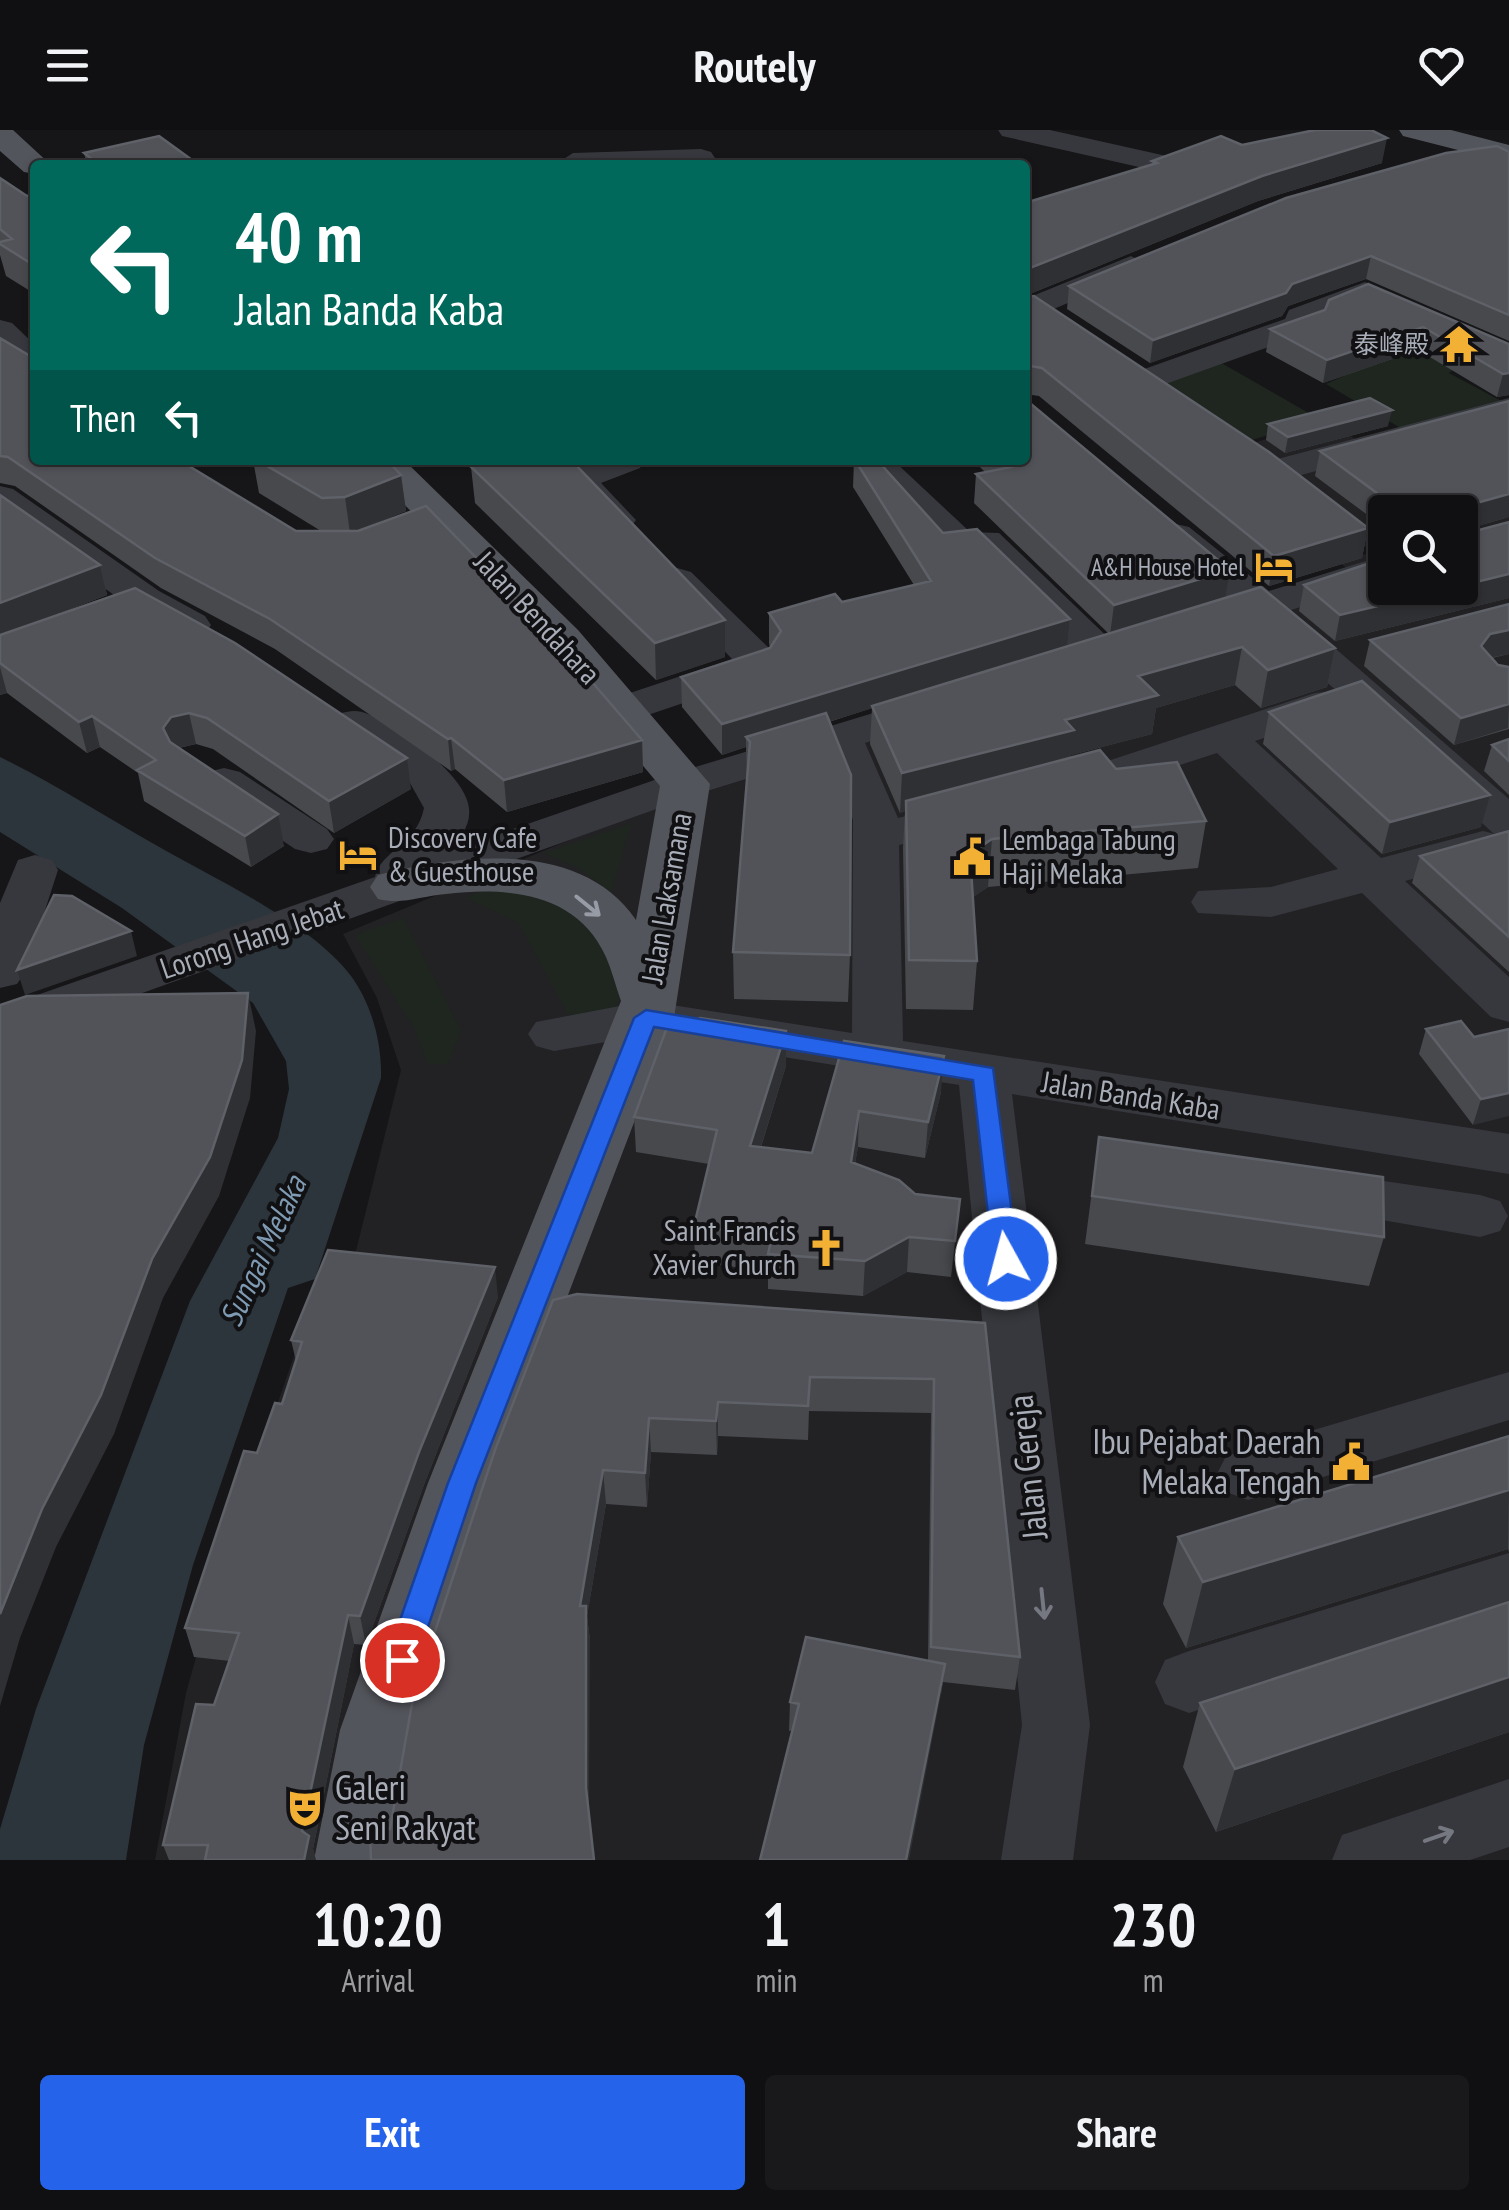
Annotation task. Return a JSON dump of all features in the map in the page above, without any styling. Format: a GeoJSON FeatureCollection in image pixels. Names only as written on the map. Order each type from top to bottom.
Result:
{"type":"FeatureCollection","features":[{"type":"Feature","properties":{"kind":"main road"},"geometry":{"type":"LineString","coordinates":[[1414,130],[1507,150]]}},
{"type":"Feature","properties":{"kind":"main road"},"geometry":{"type":"LineString","coordinates":[[1465,130],[1507,150]]}},
{"type":"Feature","properties":{"kind":"main road"},"geometry":{"type":"LineString","coordinates":[[0,135],[30,161]]}},
{"type":"Feature","properties":{"kind":"main road","name":"Jalan Bendahara"},"geometry":{"type":"LineString","coordinates":[[384,465],[422,520],[621,710],[685,784]]}},
{"type":"Feature","properties":{"kind":"main road","name":"Jalan Laksamana"},"geometry":{"type":"LineString","coordinates":[[354,1860],[378,1730],[462,1483],[567,1301],[648,1012],[685,784]]}},
{"type":"Feature","properties":{"kind":"main road"},"geometry":{"type":"LineString","coordinates":[[396,887],[496,871],[518,872],[558,886],[587,903],[625,941],[640,971],[648,1012]]}},
{"type":"Feature","properties":{"kind":"street"},"geometry":{"type":"LineString","coordinates":[[1012,130],[1161,163]]}},
{"type":"Feature","properties":{"kind":"street"},"geometry":{"type":"LineString","coordinates":[[1424,166],[1507,150]]}},
{"type":"Feature","properties":{"kind":"street"},"geometry":{"type":"LineString","coordinates":[[658,160],[701,158]]}},
{"type":"Feature","properties":{"kind":"street"},"geometry":{"type":"LineString","coordinates":[[1030,308],[1152,257]]}},
{"type":"Feature","properties":{"kind":"street"},"geometry":{"type":"LineString","coordinates":[[1148,380],[1307,322],[1300,316],[1366,292],[1509,357]]}},
{"type":"Feature","properties":{"kind":"street"},"geometry":{"type":"LineString","coordinates":[[1030,308],[1068,327]]}},
{"type":"Feature","properties":{"kind":"street"},"geometry":{"type":"LineString","coordinates":[[0,330],[30,358]]}},
{"type":"Feature","properties":{"kind":"street"},"geometry":{"type":"LineString","coordinates":[[1116,358],[1181,402]]}},
{"type":"Feature","properties":{"kind":"street"},"geometry":{"type":"LineString","coordinates":[[1279,470],[1509,408]]}},
{"type":"Feature","properties":{"kind":"street"},"geometry":{"type":"LineString","coordinates":[[1246,448],[1309,494]]}},
{"type":"Feature","properties":{"kind":"street"},"geometry":{"type":"LineString","coordinates":[[616,465],[578,480],[756,659],[754,666],[621,710]]}},
{"type":"Feature","properties":{"kind":"street"},"geometry":{"type":"LineString","coordinates":[[877,465],[962,544],[985,541],[1120,650],[1262,608],[1368,559]]}},
{"type":"Feature","properties":{"kind":"street"},"geometry":{"type":"LineString","coordinates":[[0,496],[143,609],[225,643]]}},
{"type":"Feature","properties":{"kind":"street"},"geometry":{"type":"LineString","coordinates":[[1142,506],[1326,659],[1509,823]]}},
{"type":"Feature","properties":{"kind":"street"},"geometry":{"type":"LineString","coordinates":[[1326,659],[1381,647]]}},
{"type":"Feature","properties":{"kind":"street"},"geometry":{"type":"LineString","coordinates":[[876,837],[1024,800],[1363,692]]}},
{"type":"Feature","properties":{"kind":"street"},"geometry":{"type":"LineString","coordinates":[[317,698],[440,795],[504,821],[529,825],[580,821],[685,784],[972,696]]}},
{"type":"Feature","properties":{"kind":"street"},"geometry":{"type":"LineString","coordinates":[[841,736],[872,804],[876,837],[878,1055]]}},
{"type":"Feature","properties":{"kind":"street"},"geometry":{"type":"LineString","coordinates":[[1224,736],[1509,1005]]}},
{"type":"Feature","properties":{"kind":"street"},"geometry":{"type":"LineString","coordinates":[[1446,766],[1493,750]]}},
{"type":"Feature","properties":{"kind":"street"},"geometry":{"type":"LineString","coordinates":[[195,761],[311,839]]}},
{"type":"Feature","properties":{"kind":"street"},"geometry":{"type":"LineString","coordinates":[[330,912],[416,862],[447,828],[440,795]]}},
{"type":"Feature","properties":{"kind":"street","name":"Lorong Hang Jebat"},"geometry":{"type":"LineString","coordinates":[[5,1026],[580,821]]}},
{"type":"Feature","properties":{"kind":"street"},"geometry":{"type":"LineString","coordinates":[[1216,902],[1271,902],[1509,838]]}},
{"type":"Feature","properties":{"kind":"street"},"geometry":{"type":"LineString","coordinates":[[0,972],[35,870]]}},
{"type":"Feature","properties":{"kind":"street","name":"Jalan Banda Kaba"},"geometry":{"type":"LineString","coordinates":[[657,940],[659,963],[678,997],[718,1022],[753,1034]]}},
{"type":"Feature","properties":{"kind":"street","name":"Jalan Banda Kaba"},"geometry":{"type":"LineString","coordinates":[[554,1034],[648,1012],[984,1074],[1492,1152]]}},
{"type":"Feature","properties":{"kind":"street","name":"Jalan Gereja"},"geometry":{"type":"LineString","coordinates":[[984,1074],[984,1331],[1056,1725],[1037,1860]]}},
{"type":"Feature","properties":{"kind":"street"},"geometry":{"type":"LineString","coordinates":[[1272,1185],[1494,1220],[1492,1152]]}},
{"type":"Feature","properties":{"kind":"street"},"geometry":{"type":"LineString","coordinates":[[1248,1474],[1509,1396]]}},
{"type":"Feature","properties":{"kind":"street"},"geometry":{"type":"LineString","coordinates":[[1190,1682],[1509,1581]]}},
{"type":"Feature","properties":{"kind":"street"},"geometry":{"type":"LineString","coordinates":[[1368,1860],[1509,1814]]}},
{"type":"Feature","properties":{"kind":"shaded area"},"geometry":{"type":"Polygon","coordinates":[[[1418,348],[1457,367],[1449,373],[1505,403],[1404,430],[1326,384],[1391,355],[1418,348]]]}},
{"type":"Feature","properties":{"kind":"shaded area"},"geometry":{"type":"Polygon","coordinates":[[[1218,361],[1319,419],[1249,441],[1164,382],[1218,361]]]}},
{"type":"Feature","properties":{"kind":"shaded area"},"geometry":{"type":"Polygon","coordinates":[[[1509,403],[1509,1860],[155,1860],[186,1693],[221,1568],[318,1286],[351,1271],[401,1070],[377,998],[343,934],[632,814],[1271,619],[1285,604],[1368,591],[1368,605],[1478,605],[1478,495],[1368,495],[1368,549],[1236,448],[1328,421],[1364,445],[1509,403]]]}},
{"type":"Feature","properties":{"kind":"shaded area"},"geometry":{"type":"Polygon","coordinates":[[[1368,553],[1368,565],[1350,571],[1339,562],[1368,553]]]}},
{"type":"Feature","properties":{"kind":"shaded area"},"geometry":{"type":"Polygon","coordinates":[[[631,824],[611,892],[580,869],[544,853],[631,824]]]}},
{"type":"Feature","properties":{"kind":"shaded area"},"geometry":{"type":"Polygon","coordinates":[[[509,878],[565,907],[605,950],[625,989],[605,1029],[567,1013],[519,923],[466,898],[509,878]]]}},
{"type":"Feature","properties":{"kind":"shaded area"},"geometry":{"type":"Polygon","coordinates":[[[403,918],[461,1030],[448,1064],[428,1064],[413,1026],[355,935],[403,918]]]}},
{"type":"Feature","properties":{"kind":"water","name":"Sungai Melaka"},"geometry":{"type":"Polygon","coordinates":[[[0,757],[259,902],[312,937],[358,987],[370,1012],[380,1051],[381,1078],[315,1279],[288,1288],[193,1565],[144,1745],[126,1860],[0,1860],[0,1829],[36,1709],[190,1301],[278,1138],[289,1089],[286,1061],[253,1003],[122,908],[0,832],[0,757]]]}},
{"type":"Feature","properties":{"kind":"building"},"geometry":{"type":"Polygon","coordinates":[[[1315,130],[1371,130],[1387,138],[1262,176],[1030,268],[1030,201],[1157,163],[1152,161],[1221,136],[1242,145],[1315,130]]]}},
{"type":"Feature","properties":{"kind":"building"},"geometry":{"type":"Polygon","coordinates":[[[159,136],[192,160],[93,160],[84,153],[159,136]]]}},
{"type":"Feature","properties":{"kind":"building"},"geometry":{"type":"Polygon","coordinates":[[[1497,146],[1509,152],[1509,315],[1371,256],[1292,284],[1286,293],[1153,340],[1069,286],[1286,198],[1446,153],[1497,146]]]}},
{"type":"Feature","properties":{"kind":"building"},"geometry":{"type":"Polygon","coordinates":[[[0,178],[30,195],[30,263],[0,244],[12,239],[0,229],[0,178]]]}},
{"type":"Feature","properties":{"kind":"building"},"geometry":{"type":"Polygon","coordinates":[[[1368,284],[1509,344],[1509,373],[1503,374],[1423,327],[1327,360],[1270,329],[1325,310],[1329,300],[1368,284]]]}},
{"type":"Feature","properties":{"kind":"building"},"geometry":{"type":"Polygon","coordinates":[[[1030,296],[1269,452],[1368,528],[1274,556],[1042,368],[1030,366],[1030,296]]]}},
{"type":"Feature","properties":{"kind":"building"},"geometry":{"type":"Polygon","coordinates":[[[0,338],[30,356],[30,465],[187,465],[296,531],[358,531],[426,506],[555,639],[642,740],[504,780],[451,738],[270,619],[155,558],[8,457],[0,456],[0,338]]]}},
{"type":"Feature","properties":{"kind":"building"},"geometry":{"type":"Polygon","coordinates":[[[1370,398],[1392,410],[1288,437],[1268,424],[1370,398]]]}},
{"type":"Feature","properties":{"kind":"building"},"geometry":{"type":"Polygon","coordinates":[[[1509,401],[1509,494],[1478,503],[1478,495],[1379,495],[1320,451],[1509,401]]]}},
{"type":"Feature","properties":{"kind":"building"},"geometry":{"type":"Polygon","coordinates":[[[1030,403],[1230,570],[1114,605],[976,474],[1030,465],[1030,403]]]}},
{"type":"Feature","properties":{"kind":"building"},"geometry":{"type":"Polygon","coordinates":[[[266,465],[392,465],[401,475],[345,497],[322,498],[266,465]]]}},
{"type":"Feature","properties":{"kind":"building"},"geometry":{"type":"Polygon","coordinates":[[[576,465],[725,620],[655,643],[471,467],[576,465]]]}},
{"type":"Feature","properties":{"kind":"building"},"geometry":{"type":"Polygon","coordinates":[[[858,465],[882,465],[943,533],[977,529],[1070,619],[722,724],[681,677],[770,648],[781,631],[769,613],[835,594],[842,602],[931,581],[858,465]]]}},
{"type":"Feature","properties":{"kind":"building"},"geometry":{"type":"Polygon","coordinates":[[[0,495],[100,565],[0,603],[0,495]]]}},
{"type":"Feature","properties":{"kind":"building"},"geometry":{"type":"Polygon","coordinates":[[[1509,522],[1509,574],[1478,582],[1478,530],[1509,522]]]}},
{"type":"Feature","properties":{"kind":"building"},"geometry":{"type":"Polygon","coordinates":[[[1368,564],[1368,605],[1382,605],[1340,615],[1304,585],[1368,564]]]}},
{"type":"Feature","properties":{"kind":"building"},"geometry":{"type":"Polygon","coordinates":[[[1261,587],[1335,648],[1268,670],[1242,647],[1138,676],[1158,695],[1065,720],[1074,730],[902,773],[872,706],[1261,587]]]}},
{"type":"Feature","properties":{"kind":"building"},"geometry":{"type":"Polygon","coordinates":[[[135,588],[235,643],[407,758],[329,801],[207,718],[189,713],[171,717],[163,728],[170,742],[278,814],[245,836],[137,770],[156,760],[92,716],[79,722],[0,663],[0,635],[135,588]]]}},
{"type":"Feature","properties":{"kind":"building"},"geometry":{"type":"Polygon","coordinates":[[[1509,604],[1509,630],[1490,634],[1481,646],[1498,665],[1509,667],[1509,704],[1461,718],[1370,640],[1509,604]]]}},
{"type":"Feature","properties":{"kind":"building"},"geometry":{"type":"Polygon","coordinates":[[[1362,681],[1490,795],[1390,822],[1269,712],[1362,681]]]}},
{"type":"Feature","properties":{"kind":"building"},"geometry":{"type":"Polygon","coordinates":[[[826,713],[851,775],[850,955],[733,952],[750,742],[746,737],[826,713]]]}},
{"type":"Feature","properties":{"kind":"building"},"geometry":{"type":"Polygon","coordinates":[[[1509,739],[1509,761],[1492,745],[1509,739]]]}},
{"type":"Feature","properties":{"kind":"building"},"geometry":{"type":"Polygon","coordinates":[[[1100,750],[1116,769],[1177,762],[1206,821],[992,839],[970,854],[977,961],[909,960],[906,801],[1100,750]]]}},
{"type":"Feature","properties":{"kind":"building"},"geometry":{"type":"Polygon","coordinates":[[[1509,831],[1509,937],[1420,856],[1509,831]]]}},
{"type":"Feature","properties":{"kind":"building"},"geometry":{"type":"Polygon","coordinates":[[[54,895],[72,896],[131,931],[17,970],[54,895]]]}},
{"type":"Feature","properties":{"kind":"building"},"geometry":{"type":"Polygon","coordinates":[[[248,993],[242,1060],[210,1157],[152,1259],[101,1395],[42,1509],[0,1614],[0,1005],[27,996],[248,993]]]}},
{"type":"Feature","properties":{"kind":"building"},"geometry":{"type":"Polygon","coordinates":[[[700,1018],[786,1031],[750,1146],[812,1153],[844,1041],[944,1056],[928,1122],[859,1111],[851,1162],[899,1180],[915,1194],[960,1199],[955,1241],[909,1237],[865,1261],[768,1254],[772,1236],[694,1226],[717,1130],[634,1117],[666,1030],[700,1018]]]}},
{"type":"Feature","properties":{"kind":"building"},"geometry":{"type":"Polygon","coordinates":[[[1461,1021],[1474,1037],[1509,1029],[1509,1093],[1481,1099],[1426,1029],[1461,1021]]]}},
{"type":"Feature","properties":{"kind":"building"},"geometry":{"type":"Polygon","coordinates":[[[1099,1137],[1383,1177],[1384,1237],[1092,1196],[1099,1137]]]}},
{"type":"Feature","properties":{"kind":"building"},"geometry":{"type":"Polygon","coordinates":[[[328,1250],[495,1267],[419,1452],[360,1616],[348,1615],[302,1831],[309,1836],[304,1860],[205,1860],[208,1845],[163,1845],[196,1704],[214,1705],[239,1633],[185,1628],[244,1451],[257,1453],[275,1403],[282,1404],[302,1342],[291,1340],[328,1250]]]}},
{"type":"Feature","properties":{"kind":"building"},"geometry":{"type":"Polygon","coordinates":[[[577,1294],[985,1323],[1020,1657],[931,1647],[934,1379],[810,1377],[808,1406],[718,1402],[716,1421],[649,1418],[645,1473],[603,1470],[580,1606],[586,1606],[586,1788],[594,1860],[371,1860],[370,1832],[390,1829],[413,1698],[495,1450],[553,1300],[577,1294]]]}},
{"type":"Feature","properties":{"kind":"building"},"geometry":{"type":"Polygon","coordinates":[[[1509,1436],[1509,1490],[1203,1582],[1178,1537],[1509,1436]]]}},
{"type":"Feature","properties":{"kind":"building"},"geometry":{"type":"Polygon","coordinates":[[[1509,1602],[1509,1677],[1235,1769],[1200,1703],[1509,1602]]]}},
{"type":"Feature","properties":{"kind":"building"},"geometry":{"type":"Polygon","coordinates":[[[806,1637],[945,1664],[906,1860],[760,1860],[799,1704],[790,1702],[806,1637]]]}},
{"type":"Feature","properties":{"kind":"place","name":"泰峰殿"},"geometry":{"type":"Point","coordinates":[1459,344]}},
{"type":"Feature","properties":{"kind":"place","name":"A&H House Hotel"},"geometry":{"type":"Point","coordinates":[1274,567]}},
{"type":"Feature","properties":{"kind":"place","name":"Discovery Cafe & Guesthouse"},"geometry":{"type":"Point","coordinates":[358,855]}},
{"type":"Feature","properties":{"kind":"place","name":"Lembaga Tabung Haji Melaka"},"geometry":{"type":"Point","coordinates":[972,857]}},
{"type":"Feature","properties":{"kind":"place","name":"Saint Francis Xavier Church"},"geometry":{"type":"Point","coordinates":[826,1248]}},
{"type":"Feature","properties":{"kind":"place","name":"Ibu Pejabat Daerah Melaka Tengah"},"geometry":{"type":"Point","coordinates":[1351,1462]}},
{"type":"Feature","properties":{"kind":"place","name":"Galeri Seni Rakyat"},"geometry":{"type":"Point","coordinates":[305,1808]}},
{"type":"Feature","properties":{"kind":"route"},"geometry":{"type":"LineString","coordinates":[[402,1660],[462,1483],[542,1290],[646,1018],[984,1074],[1006,1259]]}}]}
